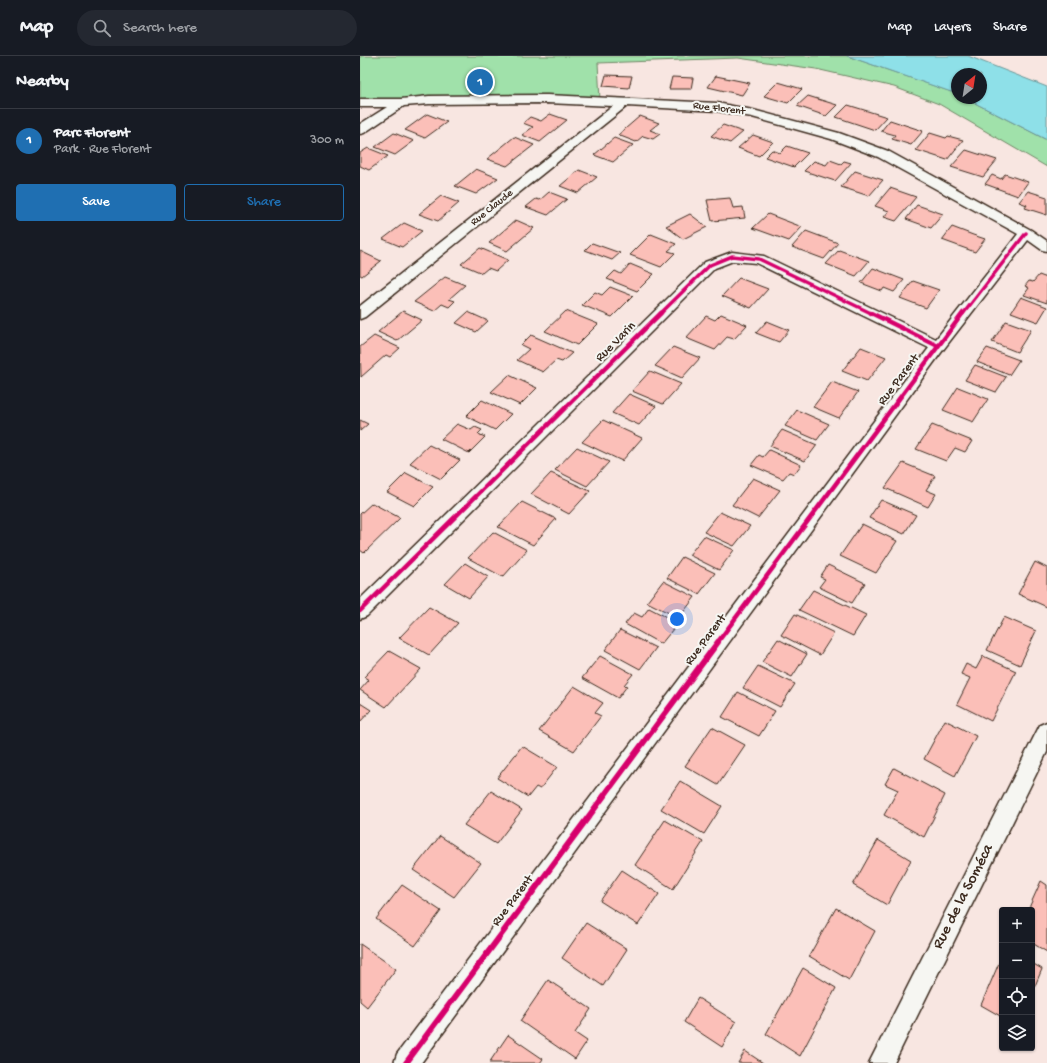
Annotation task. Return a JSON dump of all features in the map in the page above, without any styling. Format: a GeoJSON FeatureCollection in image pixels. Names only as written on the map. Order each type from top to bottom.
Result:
{"type":"FeatureCollection","features":[{"type":"Feature","properties":{"kind":"street","name":"Rue Florent"},"geometry":{"type":"LineString","coordinates":[[360,103],[429,100],[547,99],[717,107],[753,114],[835,136],[883,154],[1026,233],[1047,247]]}},
{"type":"Feature","properties":{"kind":"street"},"geometry":{"type":"LineString","coordinates":[[360,130],[401,102]]}},
{"type":"Feature","properties":{"kind":"street","name":"Rue Claude"},"geometry":{"type":"LineString","coordinates":[[360,314],[624,103]]}},
{"type":"Feature","properties":{"kind":"street","name":"Rue Parent"},"geometry":{"type":"LineString","coordinates":[[406,1063],[938,346],[1026,233]]}},
{"type":"Feature","properties":{"kind":"street","name":"Rue Varin"},"geometry":{"type":"LineString","coordinates":[[360,611],[710,265],[732,256],[759,259],[938,346]]}},
{"type":"Feature","properties":{"kind":"street","name":"Rue de la Soméca"},"geometry":{"type":"LineString","coordinates":[[881,1063],[1047,731]]}},
{"type":"Feature","properties":{"kind":"green space"},"geometry":{"type":"Polygon","coordinates":[[[360,56],[847,56],[951,92],[951,104],[977,104],[1047,140],[1047,167],[939,104],[894,87],[816,69],[738,58],[598,63],[600,100],[360,103],[360,56]]]}},
{"type":"Feature","properties":{"kind":"water"},"geometry":{"type":"Polygon","coordinates":[[[847,56],[968,56],[1047,87],[1047,140],[977,104],[987,104],[987,68],[951,68],[951,92],[847,56]]]}},
{"type":"Feature","properties":{"kind":"building"},"geometry":{"type":"Polygon","coordinates":[[[606,75],[632,76],[629,88],[603,86],[606,75]]]}},
{"type":"Feature","properties":{"kind":"building"},"geometry":{"type":"Polygon","coordinates":[[[716,76],[750,83],[742,95],[708,87],[716,76]]]}},
{"type":"Feature","properties":{"kind":"building"},"geometry":{"type":"Polygon","coordinates":[[[672,77],[693,78],[691,89],[669,89],[672,77]]]}},
{"type":"Feature","properties":{"kind":"building"},"geometry":{"type":"Polygon","coordinates":[[[778,82],[802,89],[788,103],[764,96],[778,82]]]}},
{"type":"Feature","properties":{"kind":"building"},"geometry":{"type":"Polygon","coordinates":[[[808,96],[837,105],[826,116],[797,106],[808,96]]]}},
{"type":"Feature","properties":{"kind":"building"},"geometry":{"type":"Polygon","coordinates":[[[848,105],[887,117],[875,130],[836,117],[848,105]]]}},
{"type":"Feature","properties":{"kind":"building"},"geometry":{"type":"Polygon","coordinates":[[[427,114],[447,122],[425,138],[405,130],[427,114]]]}},
{"type":"Feature","properties":{"kind":"building"},"geometry":{"type":"Polygon","coordinates":[[[550,114],[567,120],[540,142],[522,135],[533,127],[523,123],[530,117],[541,121],[550,114]]]}},
{"type":"Feature","properties":{"kind":"building"},"geometry":{"type":"Polygon","coordinates":[[[640,116],[659,123],[650,130],[660,134],[653,139],[643,136],[636,142],[618,135],[640,116]]]}},
{"type":"Feature","properties":{"kind":"building"},"geometry":{"type":"Polygon","coordinates":[[[890,120],[923,131],[911,145],[892,139],[895,135],[881,131],[890,120]]]}},
{"type":"Feature","properties":{"kind":"building"},"geometry":{"type":"Polygon","coordinates":[[[723,125],[743,132],[730,143],[711,136],[723,125]]]}},
{"type":"Feature","properties":{"kind":"building"},"geometry":{"type":"Polygon","coordinates":[[[394,133],[414,141],[395,155],[375,147],[394,133]]]}},
{"type":"Feature","properties":{"kind":"building"},"geometry":{"type":"Polygon","coordinates":[[[930,133],[946,138],[948,136],[963,140],[947,160],[916,150],[930,133]]]}},
{"type":"Feature","properties":{"kind":"building"},"geometry":{"type":"Polygon","coordinates":[[[753,135],[773,142],[759,156],[738,148],[753,135]]]}},
{"type":"Feature","properties":{"kind":"building"},"geometry":{"type":"Polygon","coordinates":[[[514,137],[534,145],[507,166],[487,159],[514,137]]]}},
{"type":"Feature","properties":{"kind":"building"},"geometry":{"type":"Polygon","coordinates":[[[614,138],[633,145],[613,162],[594,155],[614,138]]]}},
{"type":"Feature","properties":{"kind":"building"},"geometry":{"type":"Polygon","coordinates":[[[787,146],[808,153],[794,167],[765,157],[772,150],[780,153],[787,146]]]}},
{"type":"Feature","properties":{"kind":"building"},"geometry":{"type":"Polygon","coordinates":[[[368,148],[388,156],[369,170],[360,166],[360,153],[368,148]]]}},
{"type":"Feature","properties":{"kind":"building"},"geometry":{"type":"Polygon","coordinates":[[[966,150],[997,160],[983,177],[951,167],[966,150]]]}},
{"type":"Feature","properties":{"kind":"building"},"geometry":{"type":"Polygon","coordinates":[[[830,160],[841,164],[844,161],[851,163],[835,181],[804,171],[814,161],[826,165],[830,160]]]}},
{"type":"Feature","properties":{"kind":"building"},"geometry":{"type":"Polygon","coordinates":[[[476,169],[498,178],[476,194],[455,186],[476,169]]]}},
{"type":"Feature","properties":{"kind":"building"},"geometry":{"type":"Polygon","coordinates":[[[579,170],[597,177],[578,193],[560,186],[579,170]]]}},
{"type":"Feature","properties":{"kind":"building"},"geometry":{"type":"Polygon","coordinates":[[[855,171],[883,180],[869,196],[841,187],[855,171]]]}},
{"type":"Feature","properties":{"kind":"building"},"geometry":{"type":"Polygon","coordinates":[[[1005,174],[1028,182],[1018,196],[985,184],[992,175],[1001,179],[1005,174]]]}},
{"type":"Feature","properties":{"kind":"building"},"geometry":{"type":"Polygon","coordinates":[[[890,188],[916,197],[896,221],[884,217],[889,211],[875,206],[890,188]]]}},
{"type":"Feature","properties":{"kind":"building"},"geometry":{"type":"Polygon","coordinates":[[[1028,191],[1047,197],[1047,215],[1025,208],[1027,205],[1019,202],[1028,191]]]}},
{"type":"Feature","properties":{"kind":"building"},"geometry":{"type":"Polygon","coordinates":[[[549,192],[567,199],[548,215],[526,207],[536,199],[540,200],[549,192]]]}},
{"type":"Feature","properties":{"kind":"building"},"geometry":{"type":"Polygon","coordinates":[[[441,196],[459,203],[438,221],[419,214],[441,196]]]}},
{"type":"Feature","properties":{"kind":"building"},"geometry":{"type":"Polygon","coordinates":[[[730,198],[733,208],[743,207],[745,218],[712,221],[707,200],[730,198]]]}},
{"type":"Feature","properties":{"kind":"building"},"geometry":{"type":"Polygon","coordinates":[[[917,205],[943,214],[931,228],[906,219],[917,205]]]}},
{"type":"Feature","properties":{"kind":"building"},"geometry":{"type":"Polygon","coordinates":[[[690,214],[707,227],[683,239],[666,226],[690,214]]]}},
{"type":"Feature","properties":{"kind":"building"},"geometry":{"type":"Polygon","coordinates":[[[768,214],[802,227],[789,241],[753,228],[768,214]]]}},
{"type":"Feature","properties":{"kind":"building"},"geometry":{"type":"Polygon","coordinates":[[[516,220],[534,228],[507,251],[489,243],[516,220]]]}},
{"type":"Feature","properties":{"kind":"building"},"geometry":{"type":"Polygon","coordinates":[[[404,223],[422,231],[402,247],[383,239],[404,223]]]}},
{"type":"Feature","properties":{"kind":"building"},"geometry":{"type":"Polygon","coordinates":[[[952,227],[985,239],[975,252],[942,240],[952,227]]]}},
{"type":"Feature","properties":{"kind":"building"},"geometry":{"type":"Polygon","coordinates":[[[806,231],[838,243],[824,259],[792,247],[806,231]]]}},
{"type":"Feature","properties":{"kind":"building"},"geometry":{"type":"Polygon","coordinates":[[[651,234],[676,244],[668,251],[675,253],[661,267],[630,255],[651,234]]]}},
{"type":"Feature","properties":{"kind":"building"},"geometry":{"type":"Polygon","coordinates":[[[592,243],[620,253],[612,260],[585,250],[592,243]]]}},
{"type":"Feature","properties":{"kind":"building"},"geometry":{"type":"Polygon","coordinates":[[[480,248],[508,260],[496,271],[488,268],[482,273],[461,264],[480,248]]]}},
{"type":"Feature","properties":{"kind":"building"},"geometry":{"type":"Polygon","coordinates":[[[839,250],[869,261],[856,276],[826,264],[839,250]]]}},
{"type":"Feature","properties":{"kind":"building"},"geometry":{"type":"Polygon","coordinates":[[[360,251],[381,261],[362,276],[360,275],[360,251]]]}},
{"type":"Feature","properties":{"kind":"building"},"geometry":{"type":"Polygon","coordinates":[[[630,264],[654,274],[637,291],[607,279],[615,271],[621,274],[630,264]]]}},
{"type":"Feature","properties":{"kind":"building"},"geometry":{"type":"Polygon","coordinates":[[[873,268],[904,280],[894,292],[884,288],[882,291],[861,283],[873,268]]]}},
{"type":"Feature","properties":{"kind":"building"},"geometry":{"type":"Polygon","coordinates":[[[1039,275],[1047,278],[1047,303],[1024,295],[1029,288],[1025,286],[1029,281],[1033,282],[1039,275]]]}},
{"type":"Feature","properties":{"kind":"building"},"geometry":{"type":"Polygon","coordinates":[[[445,277],[465,285],[449,299],[455,301],[449,307],[442,304],[434,311],[414,302],[445,277]]]}},
{"type":"Feature","properties":{"kind":"building"},"geometry":{"type":"Polygon","coordinates":[[[739,278],[768,289],[751,308],[722,296],[739,278]]]}},
{"type":"Feature","properties":{"kind":"building"},"geometry":{"type":"Polygon","coordinates":[[[913,281],[939,290],[926,308],[900,298],[913,281]]]}},
{"type":"Feature","properties":{"kind":"building"},"geometry":{"type":"Polygon","coordinates":[[[610,287],[633,296],[612,317],[582,305],[595,292],[602,295],[610,287]]]}},
{"type":"Feature","properties":{"kind":"building"},"geometry":{"type":"Polygon","coordinates":[[[1021,297],[1047,307],[1038,322],[1011,312],[1021,297]]]}},
{"type":"Feature","properties":{"kind":"building"},"geometry":{"type":"Polygon","coordinates":[[[403,311],[422,320],[397,341],[378,332],[403,311]]]}},
{"type":"Feature","properties":{"kind":"building"},"geometry":{"type":"Polygon","coordinates":[[[566,311],[598,324],[577,345],[545,331],[566,311]]]}},
{"type":"Feature","properties":{"kind":"building"},"geometry":{"type":"Polygon","coordinates":[[[468,312],[488,321],[476,332],[456,323],[468,312]]]}},
{"type":"Feature","properties":{"kind":"building"},"geometry":{"type":"Polygon","coordinates":[[[721,314],[747,325],[734,339],[727,337],[715,350],[686,338],[706,316],[715,320],[721,314]]]}},
{"type":"Feature","properties":{"kind":"building"},"geometry":{"type":"Polygon","coordinates":[[[767,321],[789,330],[779,342],[756,333],[767,321]]]}},
{"type":"Feature","properties":{"kind":"building"},"geometry":{"type":"Polygon","coordinates":[[[1006,321],[1031,330],[1017,352],[992,342],[1006,321]]]}},
{"type":"Feature","properties":{"kind":"building"},"geometry":{"type":"Polygon","coordinates":[[[531,335],[572,353],[562,362],[556,360],[543,372],[517,360],[529,349],[521,345],[531,335]]]}},
{"type":"Feature","properties":{"kind":"building"},"geometry":{"type":"Polygon","coordinates":[[[374,336],[400,348],[390,357],[386,355],[361,377],[360,347],[374,336]]]}},
{"type":"Feature","properties":{"kind":"building"},"geometry":{"type":"Polygon","coordinates":[[[673,347],[700,358],[682,378],[655,366],[673,347]]]}},
{"type":"Feature","properties":{"kind":"building"},"geometry":{"type":"Polygon","coordinates":[[[861,347],[886,357],[867,381],[842,371],[861,347]]]}},
{"type":"Feature","properties":{"kind":"building"},"geometry":{"type":"Polygon","coordinates":[[[987,348],[1019,360],[1009,375],[977,362],[987,348]]]}},
{"type":"Feature","properties":{"kind":"building"},"geometry":{"type":"Polygon","coordinates":[[[975,365],[1006,377],[996,392],[965,380],[975,365]]]}},
{"type":"Feature","properties":{"kind":"building"},"geometry":{"type":"Polygon","coordinates":[[[650,371],[681,384],[663,404],[632,391],[650,371]]]}},
{"type":"Feature","properties":{"kind":"building"},"geometry":{"type":"Polygon","coordinates":[[[509,375],[537,388],[520,405],[491,392],[509,375]]]}},
{"type":"Feature","properties":{"kind":"building"},"geometry":{"type":"Polygon","coordinates":[[[832,382],[858,392],[839,418],[813,407],[832,382]]]}},
{"type":"Feature","properties":{"kind":"building"},"geometry":{"type":"Polygon","coordinates":[[[958,387],[988,399],[973,422],[943,410],[958,387]]]}},
{"type":"Feature","properties":{"kind":"building"},"geometry":{"type":"Polygon","coordinates":[[[629,394],[656,406],[639,425],[612,413],[629,394]]]}},
{"type":"Feature","properties":{"kind":"building"},"geometry":{"type":"Polygon","coordinates":[[[482,400],[511,414],[495,430],[466,416],[482,400]]]}},
{"type":"Feature","properties":{"kind":"building"},"geometry":{"type":"Polygon","coordinates":[[[797,410],[829,424],[817,440],[785,426],[797,410]]]}},
{"type":"Feature","properties":{"kind":"building"},"geometry":{"type":"Polygon","coordinates":[[[360,420],[368,424],[360,431],[360,420]]]}},
{"type":"Feature","properties":{"kind":"building"},"geometry":{"type":"Polygon","coordinates":[[[603,420],[642,438],[622,461],[582,442],[603,420]]]}},
{"type":"Feature","properties":{"kind":"building"},"geometry":{"type":"Polygon","coordinates":[[[457,424],[471,430],[475,427],[482,430],[478,434],[485,437],[469,453],[441,439],[457,424]]]}},
{"type":"Feature","properties":{"kind":"building"},"geometry":{"type":"Polygon","coordinates":[[[932,425],[972,441],[965,452],[955,448],[946,461],[916,449],[932,425]]]}},
{"type":"Feature","properties":{"kind":"building"},"geometry":{"type":"Polygon","coordinates":[[[782,430],[817,445],[805,461],[770,446],[782,430]]]}},
{"type":"Feature","properties":{"kind":"building"},"geometry":{"type":"Polygon","coordinates":[[[429,445],[460,460],[441,479],[410,463],[429,445]]]}},
{"type":"Feature","properties":{"kind":"building"},"geometry":{"type":"Polygon","coordinates":[[[577,447],[609,462],[587,486],[555,470],[577,447]]]}},
{"type":"Feature","properties":{"kind":"building"},"geometry":{"type":"Polygon","coordinates":[[[769,450],[801,465],[794,474],[789,472],[783,479],[751,465],[759,455],[763,457],[769,450]]]}},
{"type":"Feature","properties":{"kind":"building"},"geometry":{"type":"Polygon","coordinates":[[[903,463],[935,476],[926,490],[936,494],[928,507],[885,488],[903,463]]]}},
{"type":"Feature","properties":{"kind":"building"},"geometry":{"type":"Polygon","coordinates":[[[406,473],[433,487],[414,506],[387,492],[406,473]]]}},
{"type":"Feature","properties":{"kind":"building"},"geometry":{"type":"Polygon","coordinates":[[[551,473],[590,491],[569,514],[531,494],[551,473]]]}},
{"type":"Feature","properties":{"kind":"building"},"geometry":{"type":"Polygon","coordinates":[[[753,478],[780,490],[758,518],[732,505],[753,478]]]}},
{"type":"Feature","properties":{"kind":"building"},"geometry":{"type":"Polygon","coordinates":[[[881,500],[916,515],[904,534],[869,518],[881,500]]]}},
{"type":"Feature","properties":{"kind":"building"},"geometry":{"type":"Polygon","coordinates":[[[522,502],[556,519],[533,545],[498,527],[522,502]]]}},
{"type":"Feature","properties":{"kind":"building"},"geometry":{"type":"Polygon","coordinates":[[[372,503],[400,518],[364,553],[360,550],[360,514],[372,503]]]}},
{"type":"Feature","properties":{"kind":"building"},"geometry":{"type":"Polygon","coordinates":[[[720,512],[750,526],[734,546],[704,532],[720,512]]]}},
{"type":"Feature","properties":{"kind":"building"},"geometry":{"type":"Polygon","coordinates":[[[862,524],[897,541],[876,573],[840,556],[862,524]]]}},
{"type":"Feature","properties":{"kind":"building"},"geometry":{"type":"Polygon","coordinates":[[[493,532],[527,550],[503,577],[468,558],[493,532]]]}},
{"type":"Feature","properties":{"kind":"building"},"geometry":{"type":"Polygon","coordinates":[[[704,536],[734,550],[719,570],[689,555],[704,536]]]}},
{"type":"Feature","properties":{"kind":"building"},"geometry":{"type":"Polygon","coordinates":[[[682,557],[715,573],[699,594],[667,578],[682,557]]]}},
{"type":"Feature","properties":{"kind":"building"},"geometry":{"type":"Polygon","coordinates":[[[1035,562],[1047,568],[1047,607],[1018,594],[1035,562]]]}},
{"type":"Feature","properties":{"kind":"building"},"geometry":{"type":"Polygon","coordinates":[[[465,563],[488,577],[469,598],[445,584],[465,563]]]}},
{"type":"Feature","properties":{"kind":"building"},"geometry":{"type":"Polygon","coordinates":[[[828,565],[865,583],[852,603],[819,587],[825,579],[820,577],[828,565]]]}},
{"type":"Feature","properties":{"kind":"building"},"geometry":{"type":"Polygon","coordinates":[[[663,581],[695,597],[679,618],[647,602],[663,581]]]}},
{"type":"Feature","properties":{"kind":"building"},"geometry":{"type":"Polygon","coordinates":[[[813,590],[866,615],[853,636],[799,610],[813,590]]]}},
{"type":"Feature","properties":{"kind":"building"},"geometry":{"type":"Polygon","coordinates":[[[429,607],[458,623],[429,655],[399,638],[429,607]]]}},
{"type":"Feature","properties":{"kind":"building"},"geometry":{"type":"Polygon","coordinates":[[[649,608],[678,623],[661,644],[625,624],[634,613],[642,617],[649,608]]]}},
{"type":"Feature","properties":{"kind":"building"},"geometry":{"type":"Polygon","coordinates":[[[795,614],[834,633],[820,655],[781,635],[795,614]]]}},
{"type":"Feature","properties":{"kind":"building"},"geometry":{"type":"Polygon","coordinates":[[[1004,617],[1036,631],[1020,665],[987,650],[1004,617]]]}},
{"type":"Feature","properties":{"kind":"building"},"geometry":{"type":"Polygon","coordinates":[[[620,630],[656,648],[640,669],[605,650],[620,630]]]}},
{"type":"Feature","properties":{"kind":"building"},"geometry":{"type":"Polygon","coordinates":[[[778,639],[807,654],[792,677],[762,662],[778,639]]]}},
{"type":"Feature","properties":{"kind":"building"},"geometry":{"type":"Polygon","coordinates":[[[389,651],[421,669],[386,707],[360,690],[369,680],[364,677],[389,651]]]}},
{"type":"Feature","properties":{"kind":"building"},"geometry":{"type":"Polygon","coordinates":[[[600,656],[633,674],[624,685],[627,686],[618,698],[582,678],[600,656]]]}},
{"type":"Feature","properties":{"kind":"building"},"geometry":{"type":"Polygon","coordinates":[[[983,656],[1016,671],[991,721],[957,704],[970,678],[961,674],[966,664],[976,669],[983,656]]]}},
{"type":"Feature","properties":{"kind":"building"},"geometry":{"type":"Polygon","coordinates":[[[758,666],[795,684],[780,707],[743,688],[758,666]]]}},
{"type":"Feature","properties":{"kind":"building"},"geometry":{"type":"Polygon","coordinates":[[[574,686],[603,703],[595,713],[601,716],[574,751],[539,731],[574,686]]]}},
{"type":"Feature","properties":{"kind":"building"},"geometry":{"type":"Polygon","coordinates":[[[738,692],[775,711],[759,736],[722,717],[738,692]]]}},
{"type":"Feature","properties":{"kind":"building"},"geometry":{"type":"Polygon","coordinates":[[[360,703],[371,710],[360,722],[360,703]]]}},
{"type":"Feature","properties":{"kind":"building"},"geometry":{"type":"Polygon","coordinates":[[[945,720],[976,736],[955,776],[924,759],[945,720]]]}},
{"type":"Feature","properties":{"kind":"building"},"geometry":{"type":"Polygon","coordinates":[[[712,727],[745,745],[718,785],[685,766],[712,727]]]}},
{"type":"Feature","properties":{"kind":"building"},"geometry":{"type":"Polygon","coordinates":[[[522,746],[557,767],[540,789],[536,787],[528,797],[497,778],[522,746]]]}},
{"type":"Feature","properties":{"kind":"building"},"geometry":{"type":"Polygon","coordinates":[[[894,768],[945,795],[924,837],[884,815],[898,790],[885,784],[894,768]]]}},
{"type":"Feature","properties":{"kind":"building"},"geometry":{"type":"Polygon","coordinates":[[[680,781],[722,806],[704,834],[661,809],[680,781]]]}},
{"type":"Feature","properties":{"kind":"building"},"geometry":{"type":"Polygon","coordinates":[[[491,791],[522,810],[496,844],[464,825],[491,791]]]}},
{"type":"Feature","properties":{"kind":"building"},"geometry":{"type":"Polygon","coordinates":[[[665,820],[703,842],[673,889],[635,865],[665,820]]]}},
{"type":"Feature","properties":{"kind":"building"},"geometry":{"type":"Polygon","coordinates":[[[440,836],[481,863],[454,897],[413,870],[440,836]]]}},
{"type":"Feature","properties":{"kind":"building"},"geometry":{"type":"Polygon","coordinates":[[[878,840],[911,860],[887,905],[853,885],[878,840]]]}},
{"type":"Feature","properties":{"kind":"building"},"geometry":{"type":"Polygon","coordinates":[[[622,870],[659,894],[638,925],[600,901],[622,870]]]}},
{"type":"Feature","properties":{"kind":"building"},"geometry":{"type":"Polygon","coordinates":[[[1041,881],[1047,885],[1047,952],[1035,945],[1035,907],[1029,907],[1041,881]]]}},
{"type":"Feature","properties":{"kind":"building"},"geometry":{"type":"Polygon","coordinates":[[[402,885],[441,911],[415,946],[376,919],[402,885]]]}},
{"type":"Feature","properties":{"kind":"building"},"geometry":{"type":"Polygon","coordinates":[[[836,908],[875,931],[849,980],[809,956],[836,908]]]}},
{"type":"Feature","properties":{"kind":"building"},"geometry":{"type":"Polygon","coordinates":[[[586,923],[627,949],[603,986],[562,958],[586,923]]]}},
{"type":"Feature","properties":{"kind":"building"},"geometry":{"type":"Polygon","coordinates":[[[360,944],[396,969],[367,1007],[360,1001],[360,944]]]}},
{"type":"Feature","properties":{"kind":"building"},"geometry":{"type":"Polygon","coordinates":[[[999,963],[999,1015],[981,1005],[999,963]]]}},
{"type":"Feature","properties":{"kind":"building"},"geometry":{"type":"Polygon","coordinates":[[[1035,965],[1042,969],[1035,986],[1035,965]]]}},
{"type":"Feature","properties":{"kind":"building"},"geometry":{"type":"Polygon","coordinates":[[[803,968],[836,988],[800,1056],[766,1034],[803,968]]]}},
{"type":"Feature","properties":{"kind":"building"},"geometry":{"type":"Polygon","coordinates":[[[548,980],[591,1009],[575,1033],[587,1041],[575,1059],[520,1021],[548,980]]]}},
{"type":"Feature","properties":{"kind":"building"},"geometry":{"type":"Polygon","coordinates":[[[698,998],[736,1022],[722,1047],[684,1022],[698,998]]]}},
{"type":"Feature","properties":{"kind":"building"},"geometry":{"type":"Polygon","coordinates":[[[508,1035],[543,1059],[540,1063],[489,1063],[508,1035]]]}},
{"type":"Feature","properties":{"kind":"building"},"geometry":{"type":"Polygon","coordinates":[[[745,1051],[763,1063],[738,1063],[745,1051]]]}},
{"type":"Feature","properties":{"kind":"cycle path"},"geometry":{"type":"LineString","coordinates":[[406,1063],[938,346],[1026,233]]}},
{"type":"Feature","properties":{"kind":"cycle path"},"geometry":{"type":"LineString","coordinates":[[360,611],[710,265],[732,256],[759,259],[938,346]]}},
{"type":"Feature","properties":{"kind":"place","name":"Parc Florent"},"geometry":{"type":"Point","coordinates":[480,82]}}]}
